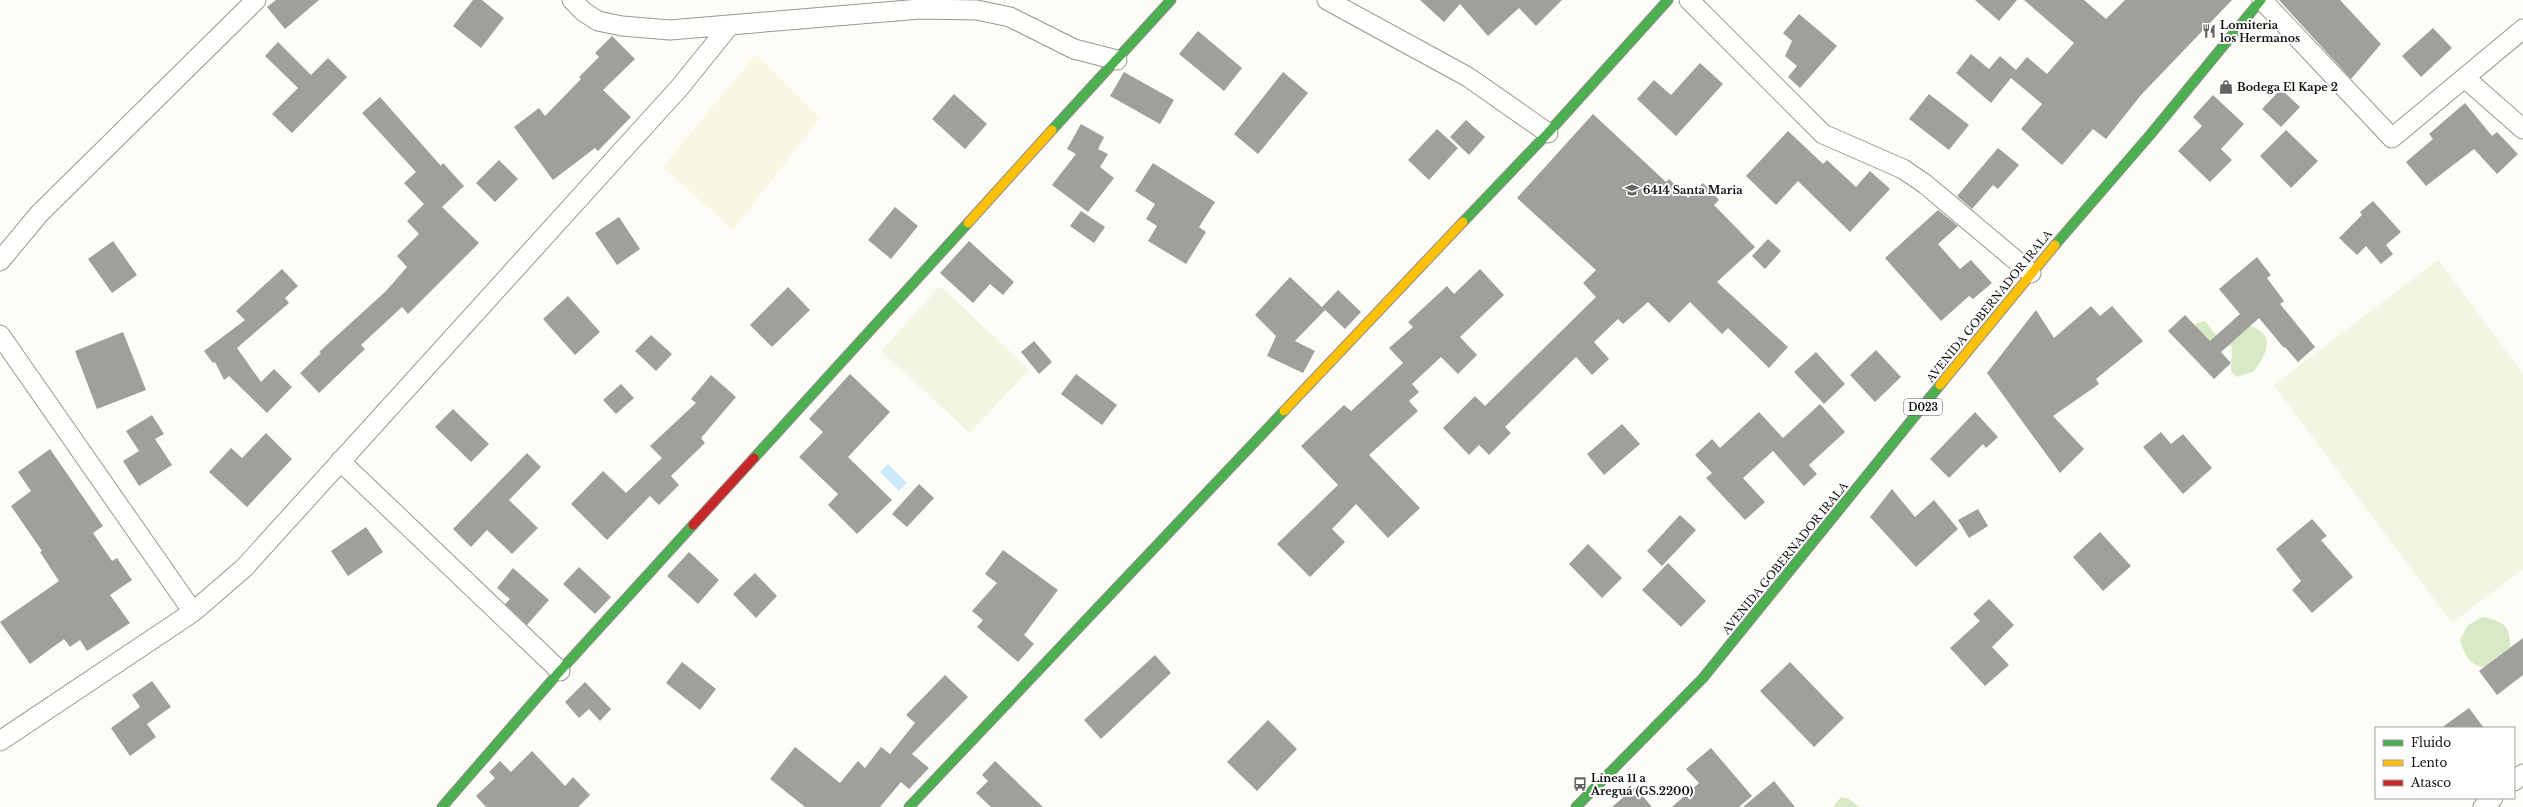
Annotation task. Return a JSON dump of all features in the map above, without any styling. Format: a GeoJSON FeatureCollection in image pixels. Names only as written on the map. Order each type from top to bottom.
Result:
{"type":"FeatureCollection","features":[{"type":"Feature","properties":{"kind":"street"},"geometry":{"type":"LineString","coordinates":[[0,261],[39,214],[256,0]]}},
{"type":"Feature","properties":{"kind":"street"},"geometry":{"type":"LineString","coordinates":[[572,0],[584,12],[598,20],[622,26],[670,30],[920,9],[977,10],[1010,18],[1074,49],[1117,60]]}},
{"type":"Feature","properties":{"kind":"street"},"geometry":{"type":"LineString","coordinates":[[442,807],[560,671],[1171,0]]}},
{"type":"Feature","properties":{"kind":"street"},"geometry":{"type":"LineString","coordinates":[[1327,0],[1468,77],[1548,133]]}},
{"type":"Feature","properties":{"kind":"street"},"geometry":{"type":"LineString","coordinates":[[909,807],[1548,133],[1668,0]]}},
{"type":"Feature","properties":{"kind":"street"},"geometry":{"type":"LineString","coordinates":[[1689,0],[1823,134],[1903,169],[1925,184],[2031,273]]}},
{"type":"Feature","properties":{"kind":"street"},"geometry":{"type":"LineString","coordinates":[[2262,0],[2392,138],[2523,29]]}},
{"type":"Feature","properties":{"kind":"street","name":"AVENIDA GOBERNADOR IRALA"},"geometry":{"type":"LineString","coordinates":[[1576,807],[1703,678],[2031,273],[2150,135],[2262,0]]}},
{"type":"Feature","properties":{"kind":"street"},"geometry":{"type":"LineString","coordinates":[[0,741],[193,612],[244,568],[680,87],[730,25]]}},
{"type":"Feature","properties":{"kind":"street"},"geometry":{"type":"LineString","coordinates":[[2465,78],[2523,129]]}},
{"type":"Feature","properties":{"kind":"street"},"geometry":{"type":"LineString","coordinates":[[0,335],[193,612]]}},
{"type":"Feature","properties":{"kind":"street"},"geometry":{"type":"LineString","coordinates":[[340,461],[560,671]]}},
{"type":"Feature","properties":{"kind":"street"},"geometry":{"type":"LineString","coordinates":[[2515,780],[2523,774]]}},
{"type":"Feature","properties":{"kind":"street"},"geometry":{"type":"LineString","coordinates":[[2483,807],[2492,799]]}},
{"type":"Feature","properties":{"kind":"shaded area"},"geometry":{"type":"Polygon","coordinates":[[[756,54],[820,118],[733,230],[663,167],[756,54]]]}},
{"type":"Feature","properties":{"kind":"green space"},"geometry":{"type":"Polygon","coordinates":[[[2438,260],[2523,374],[2523,569],[2452,623],[2274,385],[2438,260]]]}},
{"type":"Feature","properties":{"kind":"green space"},"geometry":{"type":"Polygon","coordinates":[[[940,286],[1029,369],[970,433],[881,351],[940,286]]]}},
{"type":"Feature","properties":{"kind":"green space"},"geometry":{"type":"Polygon","coordinates":[[[2205,321],[2216,335],[2225,336],[2247,325],[2256,328],[2263,333],[2266,338],[2266,350],[2254,371],[2237,377],[2231,371],[2232,346],[2223,345],[2216,350],[2192,330],[2197,323],[2205,321]]]}},
{"type":"Feature","properties":{"kind":"green space"},"geometry":{"type":"Polygon","coordinates":[[[2483,617],[2502,624],[2506,627],[2510,637],[2510,652],[2495,669],[2481,667],[2472,662],[2465,654],[2460,640],[2468,625],[2483,617]]]}},
{"type":"Feature","properties":{"kind":"green space"},"geometry":{"type":"Polygon","coordinates":[[[1841,797],[1849,799],[1859,807],[1833,807],[1841,797]]]}},
{"type":"Feature","properties":{"kind":"water"},"geometry":{"type":"Polygon","coordinates":[[[888,464],[907,483],[899,491],[880,472],[888,464]]]}},
{"type":"Feature","properties":{"kind":"building"},"geometry":{"type":"Polygon","coordinates":[[[276,0],[319,0],[285,29],[267,7],[276,0]]]}},
{"type":"Feature","properties":{"kind":"building"},"geometry":{"type":"Polygon","coordinates":[[[473,0],[482,0],[504,18],[481,48],[453,26],[473,0]]]}},
{"type":"Feature","properties":{"kind":"building"},"geometry":{"type":"Polygon","coordinates":[[[1420,0],[1562,0],[1536,26],[1519,8],[1488,36],[1460,4],[1444,22],[1420,0]]]}},
{"type":"Feature","properties":{"kind":"building"},"geometry":{"type":"Polygon","coordinates":[[[1975,0],[2017,0],[1999,21],[1975,0]]]}},
{"type":"Feature","properties":{"kind":"building"},"geometry":{"type":"Polygon","coordinates":[[[2024,0],[2084,0],[2106,19],[2125,0],[2232,0],[2141,95],[2106,139],[2093,129],[2062,165],[2021,129],[2042,104],[2011,78],[1991,103],[1956,73],[1971,54],[1989,69],[2000,56],[2016,70],[2027,57],[2047,74],[2074,43],[2024,0]]]}},
{"type":"Feature","properties":{"kind":"building"},"geometry":{"type":"Polygon","coordinates":[[[2279,0],[2340,0],[2381,44],[2351,79],[2279,0]]]}},
{"type":"Feature","properties":{"kind":"building"},"geometry":{"type":"Polygon","coordinates":[[[1799,14],[1837,46],[1800,88],[1788,77],[1797,66],[1785,56],[1792,41],[1783,33],[1799,14]]]}},
{"type":"Feature","properties":{"kind":"building"},"geometry":{"type":"Polygon","coordinates":[[[2433,28],[2452,48],[2421,77],[2402,56],[2433,28]]]}},
{"type":"Feature","properties":{"kind":"building"},"geometry":{"type":"Polygon","coordinates":[[[1198,31],[1242,68],[1224,91],[1179,54],[1198,31]]]}},
{"type":"Feature","properties":{"kind":"building"},"geometry":{"type":"Polygon","coordinates":[[[612,36],[635,59],[603,90],[631,117],[598,151],[595,148],[553,180],[514,127],[539,108],[545,116],[581,79],[579,77],[599,57],[595,53],[612,36]]]}},
{"type":"Feature","properties":{"kind":"building"},"geometry":{"type":"Polygon","coordinates":[[[278,42],[311,75],[328,58],[347,77],[292,133],[272,114],[298,88],[265,56],[278,42]]]}},
{"type":"Feature","properties":{"kind":"building"},"geometry":{"type":"Polygon","coordinates":[[[1700,63],[1723,84],[1676,136],[1637,99],[1654,80],[1671,95],[1700,63]]]}},
{"type":"Feature","properties":{"kind":"building"},"geometry":{"type":"Polygon","coordinates":[[[1124,72],[1174,100],[1160,124],[1110,96],[1124,72]]]}},
{"type":"Feature","properties":{"kind":"building"},"geometry":{"type":"Polygon","coordinates":[[[1283,72],[1308,93],[1258,154],[1234,134],[1283,72]]]}},
{"type":"Feature","properties":{"kind":"building"},"geometry":{"type":"Polygon","coordinates":[[[2281,89],[2300,107],[2281,127],[2262,109],[2281,89]]]}},
{"type":"Feature","properties":{"kind":"building"},"geometry":{"type":"Polygon","coordinates":[[[954,94],[987,124],[965,149],[932,119],[954,94]]]}},
{"type":"Feature","properties":{"kind":"building"},"geometry":{"type":"Polygon","coordinates":[[[1929,94],[1969,125],[1949,150],[1909,119],[1929,94]]]}},
{"type":"Feature","properties":{"kind":"building"},"geometry":{"type":"Polygon","coordinates":[[[2213,95],[2244,124],[2221,149],[2232,160],[2210,182],[2178,151],[2202,126],[2193,117],[2213,95]]]}},
{"type":"Feature","properties":{"kind":"building"},"geometry":{"type":"Polygon","coordinates":[[[380,97],[441,166],[443,163],[464,186],[442,207],[479,243],[408,314],[402,307],[361,345],[365,349],[319,393],[300,373],[321,353],[319,352],[386,291],[407,267],[397,256],[419,234],[407,221],[424,204],[404,183],[416,172],[362,113],[380,97]]]}},
{"type":"Feature","properties":{"kind":"building"},"geometry":{"type":"Polygon","coordinates":[[[2465,103],[2492,136],[2497,132],[2518,154],[2497,174],[2474,149],[2426,186],[2406,162],[2433,139],[2429,134],[2465,103]]]}},
{"type":"Feature","properties":{"kind":"building"},"geometry":{"type":"Polygon","coordinates":[[[1593,114],[1666,182],[1669,179],[1688,198],[1703,183],[1719,200],[1714,205],[1755,247],[1717,282],[1788,347],[1769,368],[1728,328],[1722,334],[1690,302],[1669,323],[1648,302],[1623,324],[1618,319],[1594,342],[1609,359],[1592,375],[1576,357],[1505,427],[1511,433],[1489,455],[1479,445],[1469,455],[1443,428],[1475,396],[1485,406],[1596,297],[1583,283],[1596,270],[1517,198],[1593,114]]]}},
{"type":"Feature","properties":{"kind":"building"},"geometry":{"type":"Polygon","coordinates":[[[1466,120],[1485,137],[1469,155],[1450,137],[1466,120]]]}},
{"type":"Feature","properties":{"kind":"building"},"geometry":{"type":"Polygon","coordinates":[[[1081,124],[1104,137],[1098,149],[1108,154],[1100,167],[1114,178],[1088,212],[1052,185],[1076,154],[1067,149],[1081,124]]]}},
{"type":"Feature","properties":{"kind":"building"},"geometry":{"type":"Polygon","coordinates":[[[1437,129],[1458,148],[1429,180],[1408,160],[1437,129]]]}},
{"type":"Feature","properties":{"kind":"building"},"geometry":{"type":"Polygon","coordinates":[[[2286,130],[2318,161],[2291,188],[2260,156],[2286,130]]]}},
{"type":"Feature","properties":{"kind":"building"},"geometry":{"type":"Polygon","coordinates":[[[1788,131],[1823,164],[1827,160],[1856,187],[1870,171],[1890,189],[1850,232],[1798,181],[1776,205],[1746,176],[1788,131]]]}},
{"type":"Feature","properties":{"kind":"building"},"geometry":{"type":"Polygon","coordinates":[[[1998,148],[2019,165],[1998,189],[1993,185],[1972,209],[1957,196],[1998,148]]]}},
{"type":"Feature","properties":{"kind":"building"},"geometry":{"type":"Polygon","coordinates":[[[499,160],[518,179],[495,202],[476,183],[499,160]]]}},
{"type":"Feature","properties":{"kind":"building"},"geometry":{"type":"Polygon","coordinates":[[[1153,163],[1215,202],[1199,227],[1206,232],[1186,264],[1148,241],[1157,226],[1146,219],[1155,204],[1135,191],[1153,163]]]}},
{"type":"Feature","properties":{"kind":"building"},"geometry":{"type":"Polygon","coordinates":[[[2373,201],[2401,232],[2386,245],[2393,254],[2381,264],[2366,246],[2357,255],[2339,238],[2362,215],[2360,212],[2373,201]]]}},
{"type":"Feature","properties":{"kind":"building"},"geometry":{"type":"Polygon","coordinates":[[[895,207],[918,226],[891,259],[868,240],[895,207]]]}},
{"type":"Feature","properties":{"kind":"building"},"geometry":{"type":"Polygon","coordinates":[[[1938,210],[1958,226],[1938,244],[1960,269],[1971,260],[1992,283],[1973,299],[1969,296],[1941,321],[1885,258],[1938,210]]]}},
{"type":"Feature","properties":{"kind":"building"},"geometry":{"type":"Polygon","coordinates":[[[1081,211],[1105,227],[1094,243],[1070,226],[1081,211]]]}},
{"type":"Feature","properties":{"kind":"building"},"geometry":{"type":"Polygon","coordinates":[[[619,217],[640,249],[617,265],[595,233],[619,217]]]}},
{"type":"Feature","properties":{"kind":"building"},"geometry":{"type":"Polygon","coordinates":[[[1768,239],[1781,251],[1765,269],[1752,256],[1768,239]]]}},
{"type":"Feature","properties":{"kind":"building"},"geometry":{"type":"Polygon","coordinates":[[[113,241],[137,275],[112,293],[88,259],[113,241]]]}},
{"type":"Feature","properties":{"kind":"building"},"geometry":{"type":"Polygon","coordinates":[[[969,241],[1014,282],[1003,295],[990,284],[973,303],[940,273],[969,241]]]}},
{"type":"Feature","properties":{"kind":"building"},"geometry":{"type":"Polygon","coordinates":[[[2257,257],[2271,275],[2267,278],[2284,301],[2280,304],[2315,347],[2298,362],[2259,318],[2221,352],[2231,363],[2214,379],[2168,331],[2185,315],[2210,341],[2240,314],[2219,289],[2257,257]]]}},
{"type":"Feature","properties":{"kind":"building"},"geometry":{"type":"Polygon","coordinates":[[[282,269],[298,286],[285,298],[289,303],[237,348],[261,382],[274,369],[292,387],[267,413],[229,376],[224,380],[215,362],[213,363],[204,351],[245,320],[236,311],[282,269]]]}},
{"type":"Feature","properties":{"kind":"building"},"geometry":{"type":"Polygon","coordinates":[[[1480,269],[1504,295],[1460,337],[1477,355],[1458,374],[1441,357],[1412,384],[1419,392],[1409,401],[1418,411],[1369,455],[1420,508],[1388,538],[1356,504],[1332,529],[1345,542],[1310,577],[1277,544],[1338,485],[1301,446],[1344,405],[1351,411],[1403,363],[1389,348],[1413,327],[1408,322],[1447,286],[1454,294],[1480,269]]]}},
{"type":"Feature","properties":{"kind":"building"},"geometry":{"type":"Polygon","coordinates":[[[1290,277],[1325,310],[1295,341],[1315,351],[1303,373],[1267,356],[1276,336],[1255,315],[1290,277]]]}},
{"type":"Feature","properties":{"kind":"building"},"geometry":{"type":"Polygon","coordinates":[[[788,287],[810,310],[772,347],[750,325],[788,287]]]}},
{"type":"Feature","properties":{"kind":"building"},"geometry":{"type":"Polygon","coordinates":[[[1338,290],[1361,312],[1345,329],[1322,307],[1338,290]]]}},
{"type":"Feature","properties":{"kind":"building"},"geometry":{"type":"Polygon","coordinates":[[[568,296],[600,332],[575,355],[543,319],[568,296]]]}},
{"type":"Feature","properties":{"kind":"building"},"geometry":{"type":"Polygon","coordinates":[[[2091,306],[2100,316],[2112,306],[2143,341],[2096,379],[2099,384],[2053,416],[2084,449],[2060,473],[1987,373],[2036,310],[2054,338],[2091,306]]]}},
{"type":"Feature","properties":{"kind":"building"},"geometry":{"type":"Polygon","coordinates":[[[123,332],[146,390],[97,409],[75,351],[123,332]]]}},
{"type":"Feature","properties":{"kind":"building"},"geometry":{"type":"Polygon","coordinates":[[[651,335],[672,354],[656,371],[635,351],[651,335]]]}},
{"type":"Feature","properties":{"kind":"building"},"geometry":{"type":"Polygon","coordinates":[[[1034,341],[1052,362],[1039,374],[1021,352],[1034,341]]]}},
{"type":"Feature","properties":{"kind":"building"},"geometry":{"type":"Polygon","coordinates":[[[1876,350],[1901,377],[1875,402],[1850,375],[1876,350]]]}},
{"type":"Feature","properties":{"kind":"building"},"geometry":{"type":"Polygon","coordinates":[[[1816,352],[1845,384],[1824,404],[1794,372],[1816,352]]]}},
{"type":"Feature","properties":{"kind":"building"},"geometry":{"type":"Polygon","coordinates":[[[850,374],[890,412],[848,457],[892,500],[857,534],[828,505],[838,494],[799,457],[823,432],[809,419],[850,374]]]}},
{"type":"Feature","properties":{"kind":"building"},"geometry":{"type":"Polygon","coordinates":[[[1076,374],[1117,405],[1102,425],[1061,394],[1076,374]]]}},
{"type":"Feature","properties":{"kind":"building"},"geometry":{"type":"Polygon","coordinates":[[[711,375],[736,397],[701,438],[705,443],[671,476],[679,485],[659,505],[650,496],[607,540],[571,504],[603,471],[626,493],[662,458],[650,446],[696,403],[691,399],[711,375]]]}},
{"type":"Feature","properties":{"kind":"building"},"geometry":{"type":"Polygon","coordinates":[[[621,384],[634,398],[616,414],[603,400],[621,384]]]}},
{"type":"Feature","properties":{"kind":"building"},"geometry":{"type":"Polygon","coordinates":[[[1820,404],[1845,432],[1809,465],[1817,474],[1804,486],[1773,451],[1743,478],[1765,502],[1745,520],[1706,478],[1712,473],[1695,455],[1712,439],[1720,448],[1759,412],[1783,438],[1820,404]]]}},
{"type":"Feature","properties":{"kind":"building"},"geometry":{"type":"Polygon","coordinates":[[[453,409],[489,444],[471,462],[435,427],[453,409]]]}},
{"type":"Feature","properties":{"kind":"building"},"geometry":{"type":"Polygon","coordinates":[[[1975,412],[1998,437],[1986,448],[1983,444],[1949,478],[1930,459],[1975,412]]]}},
{"type":"Feature","properties":{"kind":"building"},"geometry":{"type":"Polygon","coordinates":[[[152,415],[164,434],[155,439],[172,465],[139,486],[123,461],[139,451],[126,431],[152,415]]]}},
{"type":"Feature","properties":{"kind":"building"},"geometry":{"type":"Polygon","coordinates":[[[1622,424],[1640,444],[1604,475],[1587,454],[1622,424]]]}},
{"type":"Feature","properties":{"kind":"building"},"geometry":{"type":"Polygon","coordinates":[[[2161,432],[2171,444],[2183,434],[2212,468],[2183,494],[2143,447],[2161,432]]]}},
{"type":"Feature","properties":{"kind":"building"},"geometry":{"type":"Polygon","coordinates":[[[266,433],[292,459],[247,507],[209,472],[231,448],[242,458],[266,433]]]}},
{"type":"Feature","properties":{"kind":"building"},"geometry":{"type":"Polygon","coordinates":[[[50,449],[103,526],[93,533],[112,561],[117,558],[132,580],[110,595],[130,623],[87,651],[80,640],[70,647],[64,639],[30,664],[0,622],[59,581],[40,552],[42,551],[11,506],[31,491],[18,472],[50,449]]]}},
{"type":"Feature","properties":{"kind":"building"},"geometry":{"type":"Polygon","coordinates":[[[527,453],[541,467],[509,500],[538,528],[512,554],[487,530],[471,547],[453,529],[527,453]]]}},
{"type":"Feature","properties":{"kind":"building"},"geometry":{"type":"Polygon","coordinates":[[[919,484],[934,498],[907,527],[892,514],[919,484]]]}},
{"type":"Feature","properties":{"kind":"building"},"geometry":{"type":"Polygon","coordinates":[[[1892,489],[1915,517],[1934,500],[1958,529],[1916,567],[1870,517],[1892,489]]]}},
{"type":"Feature","properties":{"kind":"building"},"geometry":{"type":"Polygon","coordinates":[[[1978,509],[1988,526],[1969,538],[1958,520],[1978,509]]]}},
{"type":"Feature","properties":{"kind":"building"},"geometry":{"type":"Polygon","coordinates":[[[1680,515],[1696,530],[1662,566],[1647,551],[1680,515]]]}},
{"type":"Feature","properties":{"kind":"building"},"geometry":{"type":"Polygon","coordinates":[[[2312,519],[2327,536],[2321,540],[2353,577],[2312,613],[2292,590],[2301,581],[2276,549],[2312,519]]]}},
{"type":"Feature","properties":{"kind":"building"},"geometry":{"type":"Polygon","coordinates":[[[366,527],[383,552],[348,576],[331,551],[366,527]]]}},
{"type":"Feature","properties":{"kind":"building"},"geometry":{"type":"Polygon","coordinates":[[[2100,532],[2131,566],[2103,591],[2073,557],[2100,532]]]}},
{"type":"Feature","properties":{"kind":"building"},"geometry":{"type":"Polygon","coordinates":[[[1588,544],[1622,578],[1602,598],[1569,564],[1588,544]]]}},
{"type":"Feature","properties":{"kind":"building"},"geometry":{"type":"Polygon","coordinates":[[[1003,550],[1058,590],[1024,635],[1034,644],[1018,662],[977,627],[983,620],[972,611],[997,583],[985,574],[1003,550]]]}},
{"type":"Feature","properties":{"kind":"building"},"geometry":{"type":"Polygon","coordinates":[[[689,552],[719,580],[698,604],[667,576],[689,552]]]}},
{"type":"Feature","properties":{"kind":"building"},"geometry":{"type":"Polygon","coordinates":[[[1668,563],[1706,601],[1681,627],[1642,590],[1668,563]]]}},
{"type":"Feature","properties":{"kind":"building"},"geometry":{"type":"Polygon","coordinates":[[[579,567],[611,597],[595,614],[563,584],[579,567]]]}},
{"type":"Feature","properties":{"kind":"building"},"geometry":{"type":"Polygon","coordinates":[[[513,568],[549,600],[527,625],[505,604],[510,599],[497,588],[513,568]]]}},
{"type":"Feature","properties":{"kind":"building"},"geometry":{"type":"Polygon","coordinates":[[[755,573],[777,596],[756,618],[733,594],[755,573]]]}},
{"type":"Feature","properties":{"kind":"building"},"geometry":{"type":"Polygon","coordinates":[[[1989,599],[2014,625],[1992,647],[2009,665],[1985,686],[1950,648],[1980,621],[1973,614],[1989,599]]]}},
{"type":"Feature","properties":{"kind":"building"},"geometry":{"type":"Polygon","coordinates":[[[2523,638],[2523,675],[2497,695],[2479,671],[2523,638]]]}},
{"type":"Feature","properties":{"kind":"building"},"geometry":{"type":"Polygon","coordinates":[[[1155,655],[1171,673],[1101,739],[1084,720],[1155,655]]]}},
{"type":"Feature","properties":{"kind":"building"},"geometry":{"type":"Polygon","coordinates":[[[682,662],[716,689],[700,710],[666,683],[682,662]]]}},
{"type":"Feature","properties":{"kind":"building"},"geometry":{"type":"Polygon","coordinates":[[[1790,662],[1844,718],[1814,747],[1760,691],[1790,662]]]}},
{"type":"Feature","properties":{"kind":"building"},"geometry":{"type":"Polygon","coordinates":[[[945,675],[968,697],[912,754],[929,768],[909,789],[901,782],[880,807],[805,807],[770,779],[795,747],[840,783],[858,761],[865,768],[881,747],[890,754],[915,723],[906,715],[945,675]]]}},
{"type":"Feature","properties":{"kind":"building"},"geometry":{"type":"Polygon","coordinates":[[[152,681],[171,707],[147,724],[156,737],[130,756],[111,728],[140,707],[132,695],[152,681]]]}},
{"type":"Feature","properties":{"kind":"building"},"geometry":{"type":"Polygon","coordinates":[[[585,682],[611,709],[600,721],[589,709],[579,718],[565,702],[585,682]]]}},
{"type":"Feature","properties":{"kind":"building"},"geometry":{"type":"Polygon","coordinates":[[[2469,708],[2483,727],[2442,727],[2469,708]]]}},
{"type":"Feature","properties":{"kind":"building"},"geometry":{"type":"Polygon","coordinates":[[[1268,720],[1297,749],[1257,791],[1227,762],[1268,720]]]}},
{"type":"Feature","properties":{"kind":"building"},"geometry":{"type":"Polygon","coordinates":[[[1711,748],[1752,796],[1739,807],[1672,807],[1699,783],[1686,769],[1711,748]]]}},
{"type":"Feature","properties":{"kind":"building"},"geometry":{"type":"Polygon","coordinates":[[[532,751],[565,786],[573,777],[590,795],[578,807],[486,807],[476,796],[495,778],[489,772],[500,761],[511,772],[532,751]]]}},
{"type":"Feature","properties":{"kind":"building"},"geometry":{"type":"Polygon","coordinates":[[[995,761],[1043,807],[991,807],[976,793],[988,781],[982,775],[995,761]]]}},
{"type":"Feature","properties":{"kind":"building"},"geometry":{"type":"Polygon","coordinates":[[[1774,781],[1795,807],[1743,807],[1774,781]]]}},
{"type":"Feature","properties":{"kind":"building"},"geometry":{"type":"Polygon","coordinates":[[[1635,787],[1652,807],[1612,807],[1635,787]]]}},
{"type":"Feature","properties":{"kind":"traffic: fast"},"geometry":{"type":"LineString","coordinates":[[1052,130],[1171,0]]}},
{"type":"Feature","properties":{"kind":"traffic: fast"},"geometry":{"type":"LineString","coordinates":[[1463,222],[1548,133],[1668,0]]}},
{"type":"Feature","properties":{"kind":"traffic: fast"},"geometry":{"type":"LineString","coordinates":[[2055,245],[2150,135],[2261,0]]}},
{"type":"Feature","properties":{"kind":"traffic: fast"},"geometry":{"type":"LineString","coordinates":[[754,458],[968,223]]}},
{"type":"Feature","properties":{"kind":"traffic: fast"},"geometry":{"type":"LineString","coordinates":[[1576,807],[1703,678],[1940,385]]}},
{"type":"Feature","properties":{"kind":"traffic: fast"},"geometry":{"type":"LineString","coordinates":[[909,807],[1284,411]]}},
{"type":"Feature","properties":{"kind":"traffic: fast"},"geometry":{"type":"LineString","coordinates":[[442,807],[560,671],[693,525]]}},
{"type":"Feature","properties":{"kind":"traffic: slow"},"geometry":{"type":"LineString","coordinates":[[968,223],[1052,130]]}},
{"type":"Feature","properties":{"kind":"traffic: slow"},"geometry":{"type":"LineString","coordinates":[[1284,411],[1463,222]]}},
{"type":"Feature","properties":{"kind":"traffic: slow"},"geometry":{"type":"LineString","coordinates":[[1940,385],[2055,245]]}},
{"type":"Feature","properties":{"kind":"traffic: jam"},"geometry":{"type":"LineString","coordinates":[[693,525],[754,458]]}},
{"type":"Feature","properties":{"kind":"place","name":"Lomiteria los Hermanos"},"geometry":{"type":"Point","coordinates":[2209,31]}},
{"type":"Feature","properties":{"kind":"place","name":"Bodega El Kape 2"},"geometry":{"type":"Point","coordinates":[2226,87]}},
{"type":"Feature","properties":{"kind":"place","name":"6414 Santa Maria"},"geometry":{"type":"Point","coordinates":[1632,190]}},
{"type":"Feature","properties":{"kind":"place","name":"Línea 11 a Areguá (GS.2200)"},"geometry":{"type":"Point","coordinates":[1580,784]}}]}
